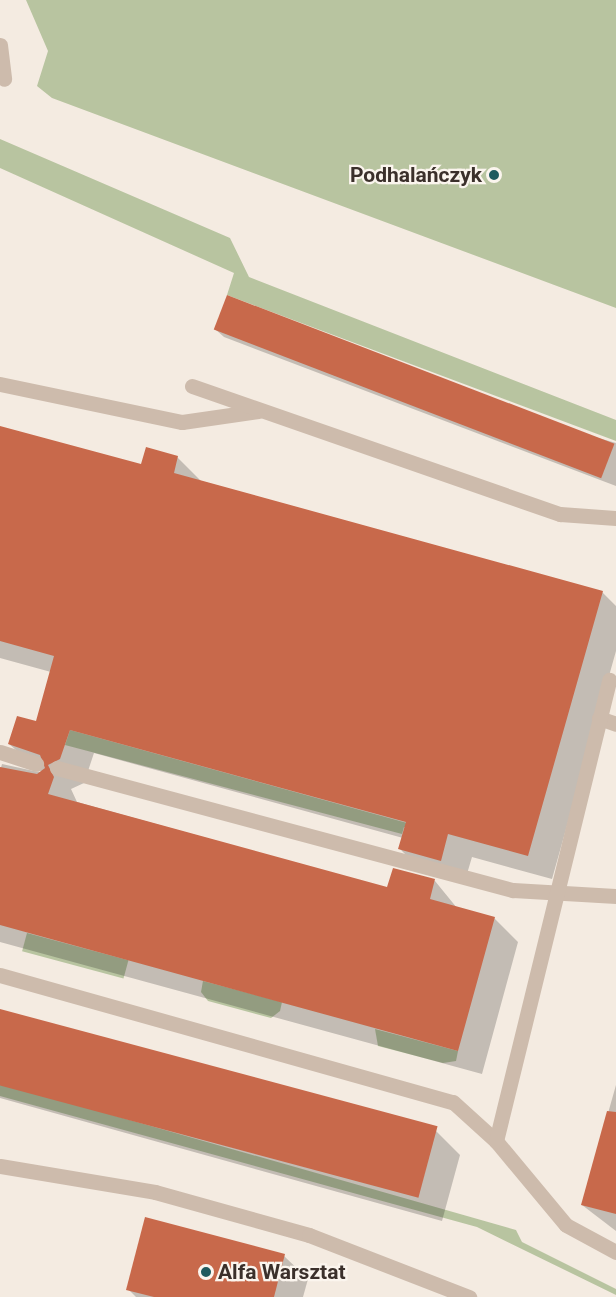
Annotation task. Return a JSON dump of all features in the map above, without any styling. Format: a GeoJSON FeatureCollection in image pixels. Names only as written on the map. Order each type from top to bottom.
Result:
{"type":"FeatureCollection","features":[{"type":"Feature","properties":{"kind":"lane"},"geometry":{"type":"LineString","coordinates":[[0,45],[4,79]]}},
{"type":"Feature","properties":{"kind":"lane"},"geometry":{"type":"LineString","coordinates":[[0,384],[182,422],[261,410]]}},
{"type":"Feature","properties":{"kind":"lane"},"geometry":{"type":"LineString","coordinates":[[192,386],[560,514],[616,518]]}},
{"type":"Feature","properties":{"kind":"lane"},"geometry":{"type":"LineString","coordinates":[[496,1141],[561,892],[609,680]]}},
{"type":"Feature","properties":{"kind":"lane"},"geometry":{"type":"LineString","coordinates":[[599,718],[616,724]]}},
{"type":"Feature","properties":{"kind":"lane"},"geometry":{"type":"LineString","coordinates":[[0,752],[36,764]]}},
{"type":"Feature","properties":{"kind":"lane"},"geometry":{"type":"LineString","coordinates":[[57,768],[513,890],[616,896]]}},
{"type":"Feature","properties":{"kind":"lane"},"geometry":{"type":"LineString","coordinates":[[0,975],[453,1102],[496,1141],[566,1225],[616,1252]]}},
{"type":"Feature","properties":{"kind":"lane"},"geometry":{"type":"LineString","coordinates":[[0,1166],[155,1192],[309,1235],[470,1297]]}},
{"type":"Feature","properties":{"kind":"green space","name":"Podhalańczyk"},"geometry":{"type":"Polygon","coordinates":[[[26,0],[616,0],[616,308],[52,98],[37,86],[48,51],[26,0]]]}},
{"type":"Feature","properties":{"kind":"green space"},"geometry":{"type":"Polygon","coordinates":[[[0,139],[230,238],[249,277],[616,420],[616,441],[227,295],[234,273],[0,168],[0,139]]]}},
{"type":"Feature","properties":{"kind":"green space"},"geometry":{"type":"Polygon","coordinates":[[[70,730],[447,834],[404,827],[402,834],[65,745],[70,730]]]}},
{"type":"Feature","properties":{"kind":"green space"},"geometry":{"type":"Polygon","coordinates":[[[27,933],[128,960],[124,979],[22,951],[27,933]]]}},
{"type":"Feature","properties":{"kind":"green space"},"geometry":{"type":"Polygon","coordinates":[[[203,981],[282,1002],[280,1011],[271,1018],[208,1001],[201,992],[203,981]]]}},
{"type":"Feature","properties":{"kind":"green space"},"geometry":{"type":"Polygon","coordinates":[[[375,1029],[458,1051],[456,1061],[443,1063],[378,1046],[375,1029]]]}},
{"type":"Feature","properties":{"kind":"green space"},"geometry":{"type":"Polygon","coordinates":[[[0,1083],[516,1230],[522,1242],[616,1289],[616,1295],[477,1227],[0,1096],[0,1083]]]}},
{"type":"Feature","properties":{"kind":"building"},"geometry":{"type":"Polygon","coordinates":[[[227,295],[614,444],[601,478],[214,330],[227,295]]]}},
{"type":"Feature","properties":{"kind":"building"},"geometry":{"type":"Polygon","coordinates":[[[0,426],[141,464],[146,447],[178,456],[174,473],[603,591],[528,856],[448,834],[441,861],[398,849],[406,822],[70,730],[60,759],[48,765],[54,777],[48,794],[387,887],[393,868],[435,879],[430,899],[495,917],[458,1051],[0,925],[0,767],[37,774],[45,768],[40,755],[8,744],[17,716],[36,721],[54,656],[0,641],[0,426]]]}},
{"type":"Feature","properties":{"kind":"building"},"geometry":{"type":"Polygon","coordinates":[[[0,1009],[438,1126],[418,1198],[0,1086],[0,1009]]]}},
{"type":"Feature","properties":{"kind":"building"},"geometry":{"type":"Polygon","coordinates":[[[607,1111],[616,1112],[616,1214],[581,1205],[607,1111]]]}},
{"type":"Feature","properties":{"kind":"building","name":"Alfa Warsztat"},"geometry":{"type":"Polygon","coordinates":[[[145,1217],[285,1254],[274,1297],[154,1297],[126,1290],[145,1217]]]}},
{"type":"Feature","properties":{"kind":"place","name":"Podhalańczyk"},"geometry":{"type":"Point","coordinates":[494,175]}},
{"type":"Feature","properties":{"kind":"place","name":"Alfa Warsztat"},"geometry":{"type":"Point","coordinates":[206,1272]}}]}
